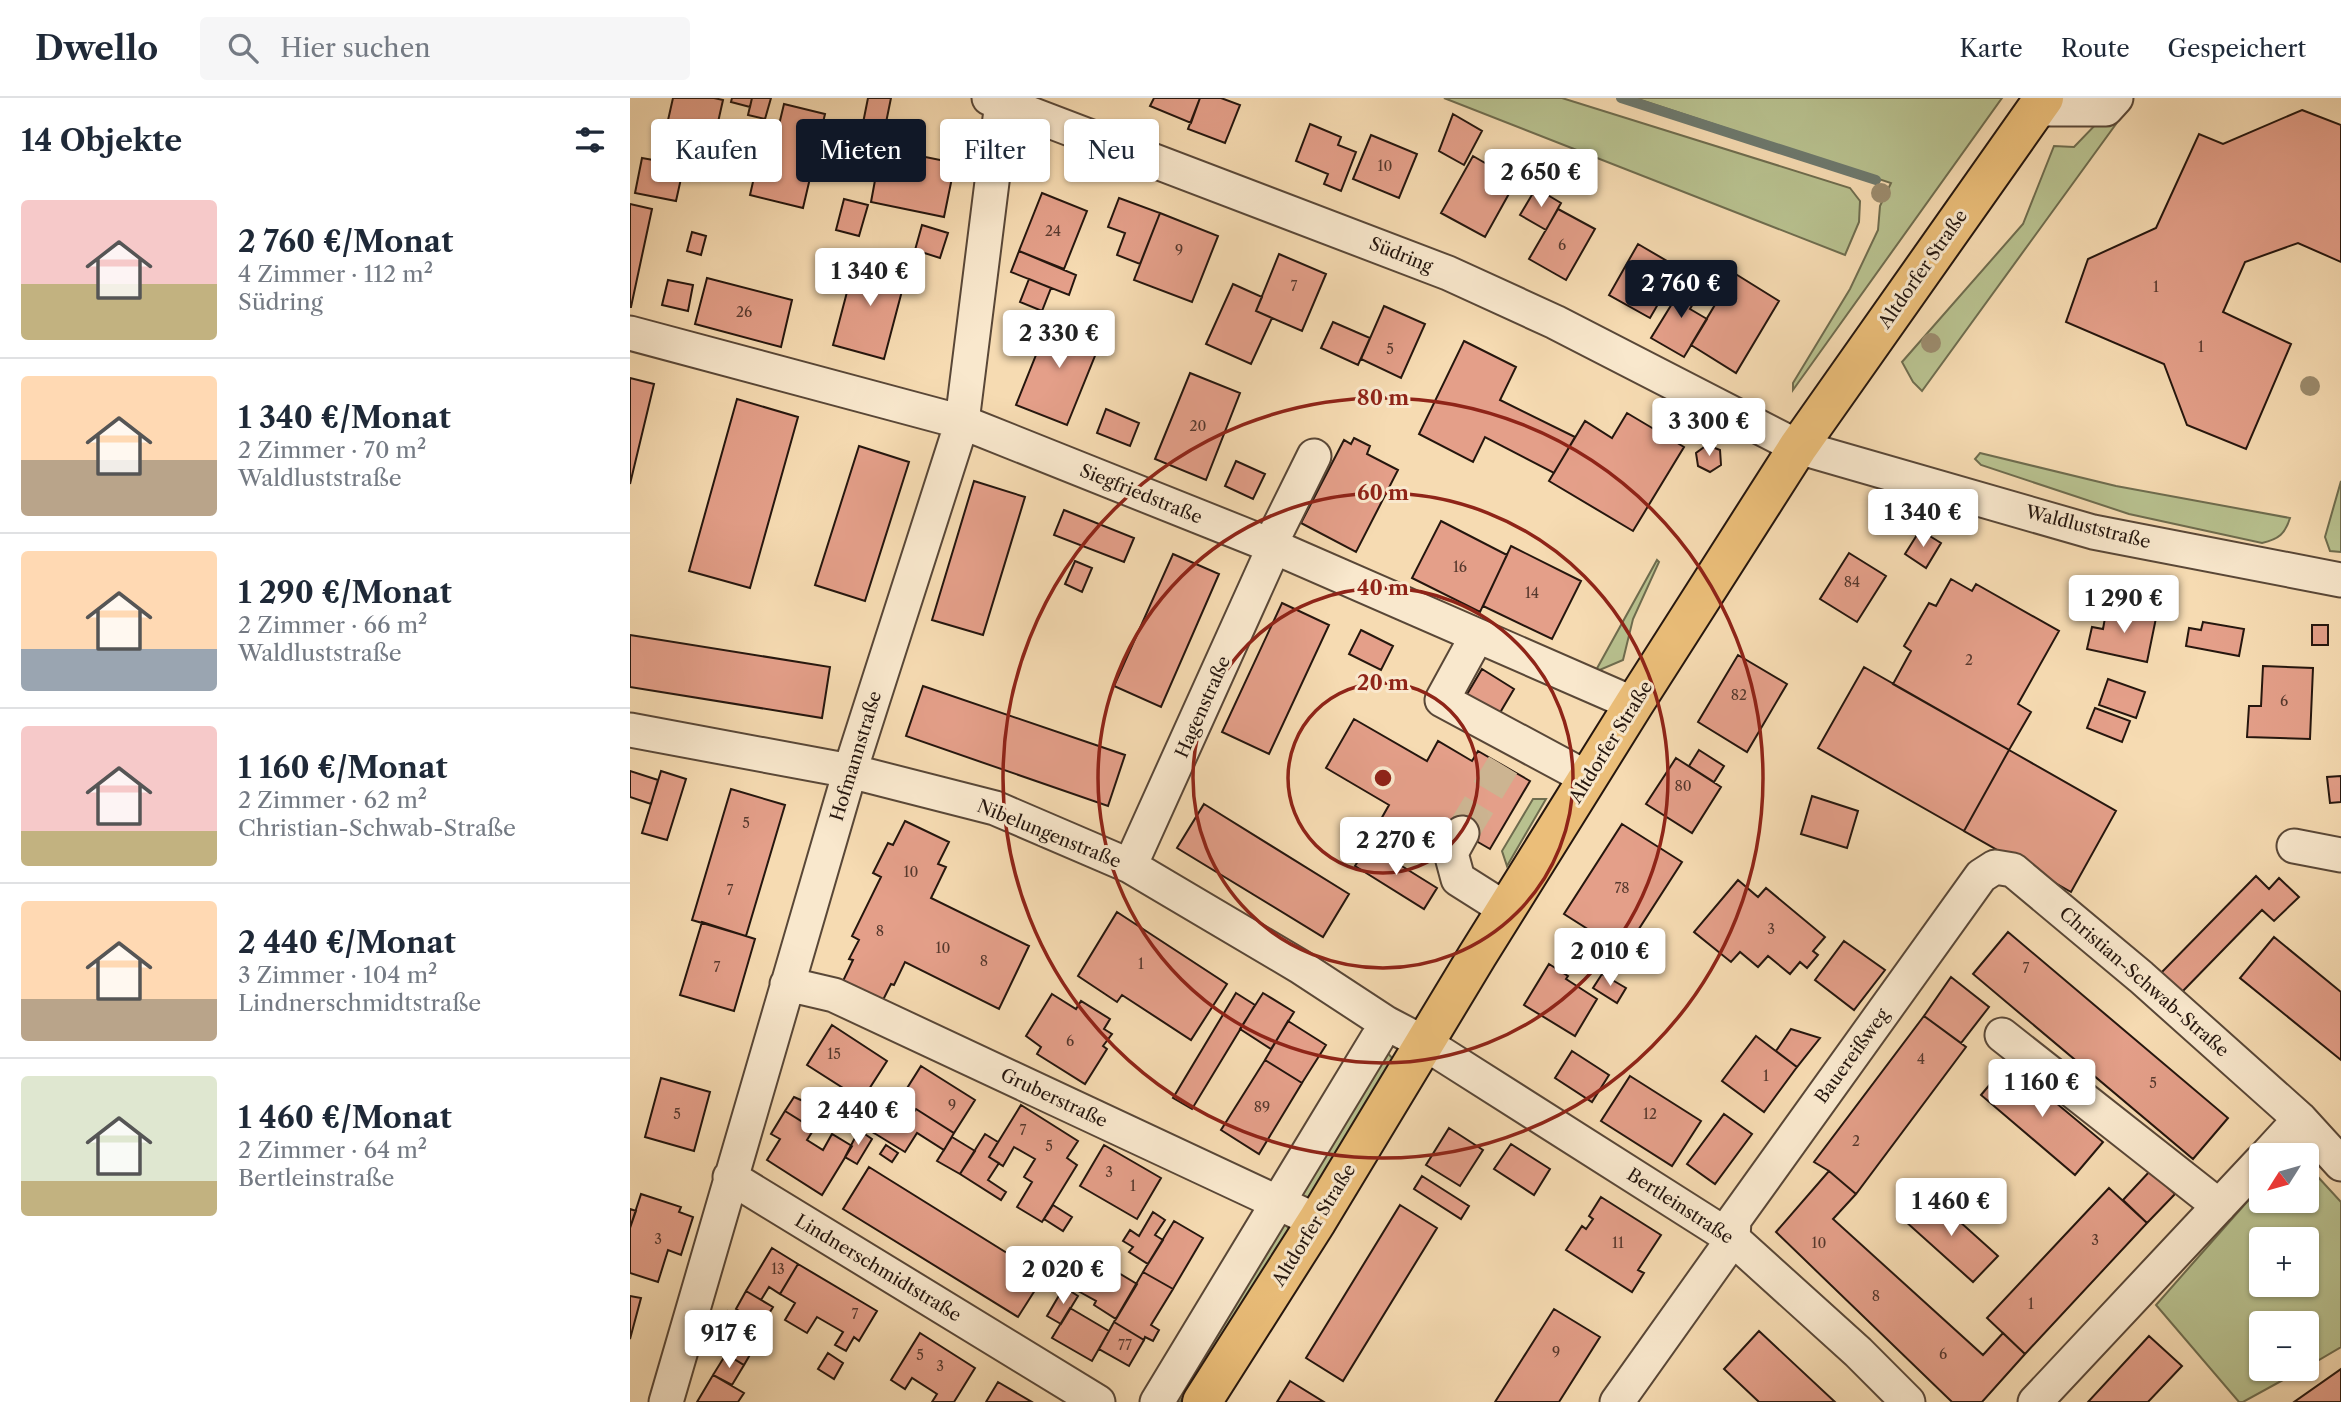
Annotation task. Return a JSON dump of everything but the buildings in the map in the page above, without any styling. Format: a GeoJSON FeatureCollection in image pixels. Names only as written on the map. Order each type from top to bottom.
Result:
{"type":"FeatureCollection","features":[{"type":"Feature","properties":{"kind":"main road","name":"Altdorfer Straße"},"geometry":{"type":"LineString","coordinates":[[1202,1402],[1317,1221],[1634,704],[1798,447],[2040,104]]}},
{"type":"Feature","properties":{"kind":"street"},"geometry":{"type":"LineString","coordinates":[[2040,104],[2106,109],[2116,98]]}},
{"type":"Feature","properties":{"kind":"street","name":"Hofmannstraße"},"geometry":{"type":"LineString","coordinates":[[666,1402],[850,771],[962,422],[996,100]]}},
{"type":"Feature","properties":{"kind":"street","name":"Südring"},"geometry":{"type":"LineString","coordinates":[[996,100],[1448,273],[1555,322],[1798,447]]}},
{"type":"Feature","properties":{"kind":"street","name":"Siegfriedstraße"},"geometry":{"type":"LineString","coordinates":[[630,333],[962,422],[1272,546],[1634,704]]}},
{"type":"Feature","properties":{"kind":"street","name":"Waldluststraße"},"geometry":{"type":"LineString","coordinates":[[1798,447],[2092,532],[2341,580]]}},
{"type":"Feature","properties":{"kind":"street","name":"Hagenstraße"},"geometry":{"type":"LineString","coordinates":[[1130,866],[1314,456]]}},
{"type":"Feature","properties":{"kind":"street"},"geometry":{"type":"LineString","coordinates":[[1477,636],[1442,700],[1588,779]]}},
{"type":"Feature","properties":{"kind":"street","name":"Nibelungenstraße"},"geometry":{"type":"LineString","coordinates":[[630,730],[850,771],[995,808],[1130,866],[1299,966],[1386,1023],[1426,1044]]}},
{"type":"Feature","properties":{"kind":"street"},"geometry":{"type":"LineString","coordinates":[[1503,765],[1534,750]]}},
{"type":"Feature","properties":{"kind":"street"},"geometry":{"type":"LineString","coordinates":[[1462,833],[1451,853],[1458,879],[1507,910]]}},
{"type":"Feature","properties":{"kind":"street"},"geometry":{"type":"LineString","coordinates":[[2294,846],[2341,856]]}},
{"type":"Feature","properties":{"kind":"street","name":"Christian-Schwab-Straße"},"geometry":{"type":"LineString","coordinates":[[1981,876],[1995,867],[2013,870],[2141,977],[2300,1119],[2341,1164]]}},
{"type":"Feature","properties":{"kind":"street","name":"Bauereißweg"},"geometry":{"type":"LineString","coordinates":[[1617,1402],[1733,1239],[1734,1220],[1981,876]]}},
{"type":"Feature","properties":{"kind":"street","name":"Gruberstraße"},"geometry":{"type":"LineString","coordinates":[[787,984],[834,995],[1317,1221]]}},
{"type":"Feature","properties":{"kind":"street"},"geometry":{"type":"LineString","coordinates":[[2003,1035],[2219,1206]]}},
{"type":"Feature","properties":{"kind":"street"},"geometry":{"type":"LineString","coordinates":[[1157,1402],[1377,1039]]}},
{"type":"Feature","properties":{"kind":"street","name":"Bertleinstraße"},"geometry":{"type":"LineString","coordinates":[[1426,1044],[1733,1239],[1908,1402]]}},
{"type":"Feature","properties":{"kind":"street"},"geometry":{"type":"LineString","coordinates":[[2278,1143],[2300,1119]]}},
{"type":"Feature","properties":{"kind":"street"},"geometry":{"type":"LineString","coordinates":[[2035,1402],[2249,1174]]}},
{"type":"Feature","properties":{"kind":"street","name":"Lindnerschmidtstraße"},"geometry":{"type":"LineString","coordinates":[[730,1177],[1098,1402]]}},
{"type":"Feature","properties":{"kind":"green space"},"geometry":{"type":"Polygon","coordinates":[[[1444,98],[1562,98],[1850,188],[1860,201],[1859,222],[1845,255],[1444,98]]]}},
{"type":"Feature","properties":{"kind":"green space"},"geometry":{"type":"Polygon","coordinates":[[[1635,98],[2002,98],[1793,390],[1793,383],[1850,289],[1878,230],[1880,206],[1891,183],[1635,98]]]}},
{"type":"Feature","properties":{"kind":"green space"},"geometry":{"type":"Polygon","coordinates":[[[2099,121],[2116,124],[1922,391],[1913,382],[1902,362],[2023,224],[2054,146],[2074,147],[2099,121]]]}},
{"type":"Feature","properties":{"kind":"green space"},"geometry":{"type":"Polygon","coordinates":[[[1980,453],[2116,486],[2290,518],[2280,535],[2262,543],[2129,514],[1981,465],[1975,459],[1980,453]]]}},
{"type":"Feature","properties":{"kind":"green space"},"geometry":{"type":"Polygon","coordinates":[[[2341,481],[2341,552],[2330,551],[2325,537],[2341,481]]]}},
{"type":"Feature","properties":{"kind":"green space"},"geometry":{"type":"Polygon","coordinates":[[[1657,560],[1659,562],[1633,619],[1623,660],[1595,672],[1657,560]]]}},
{"type":"Feature","properties":{"kind":"green space"},"geometry":{"type":"Polygon","coordinates":[[[1533,799],[1546,799],[1507,866],[1502,851],[1533,799]]]}},
{"type":"Feature","properties":{"kind":"green space"},"geometry":{"type":"Polygon","coordinates":[[[1386,1051],[1393,1059],[1309,1199],[1298,1197],[1386,1051]]]}},
{"type":"Feature","properties":{"kind":"green space"},"geometry":{"type":"Polygon","coordinates":[[[2319,1178],[2341,1202],[2341,1347],[2319,1360],[2319,1311],[2249,1311],[2249,1381],[2281,1381],[2239,1402],[2156,1305],[2249,1200],[2249,1213],[2319,1213],[2319,1178]]]}},
{"type":"Feature","properties":{"kind":"green space"},"geometry":{"type":"Polygon","coordinates":[[[1277,1224],[1285,1224],[1289,1229],[1180,1402],[1166,1402],[1277,1224]]]}},
{"type":"Feature","properties":{"kind":"waterway"},"geometry":{"type":"LineString","coordinates":[[1621,98],[1876,180]]}},
{"type":"Feature","properties":{"kind":"tunnel"},"geometry":{"type":"LineString","coordinates":[[1462,833],[1503,765]]}}]}
